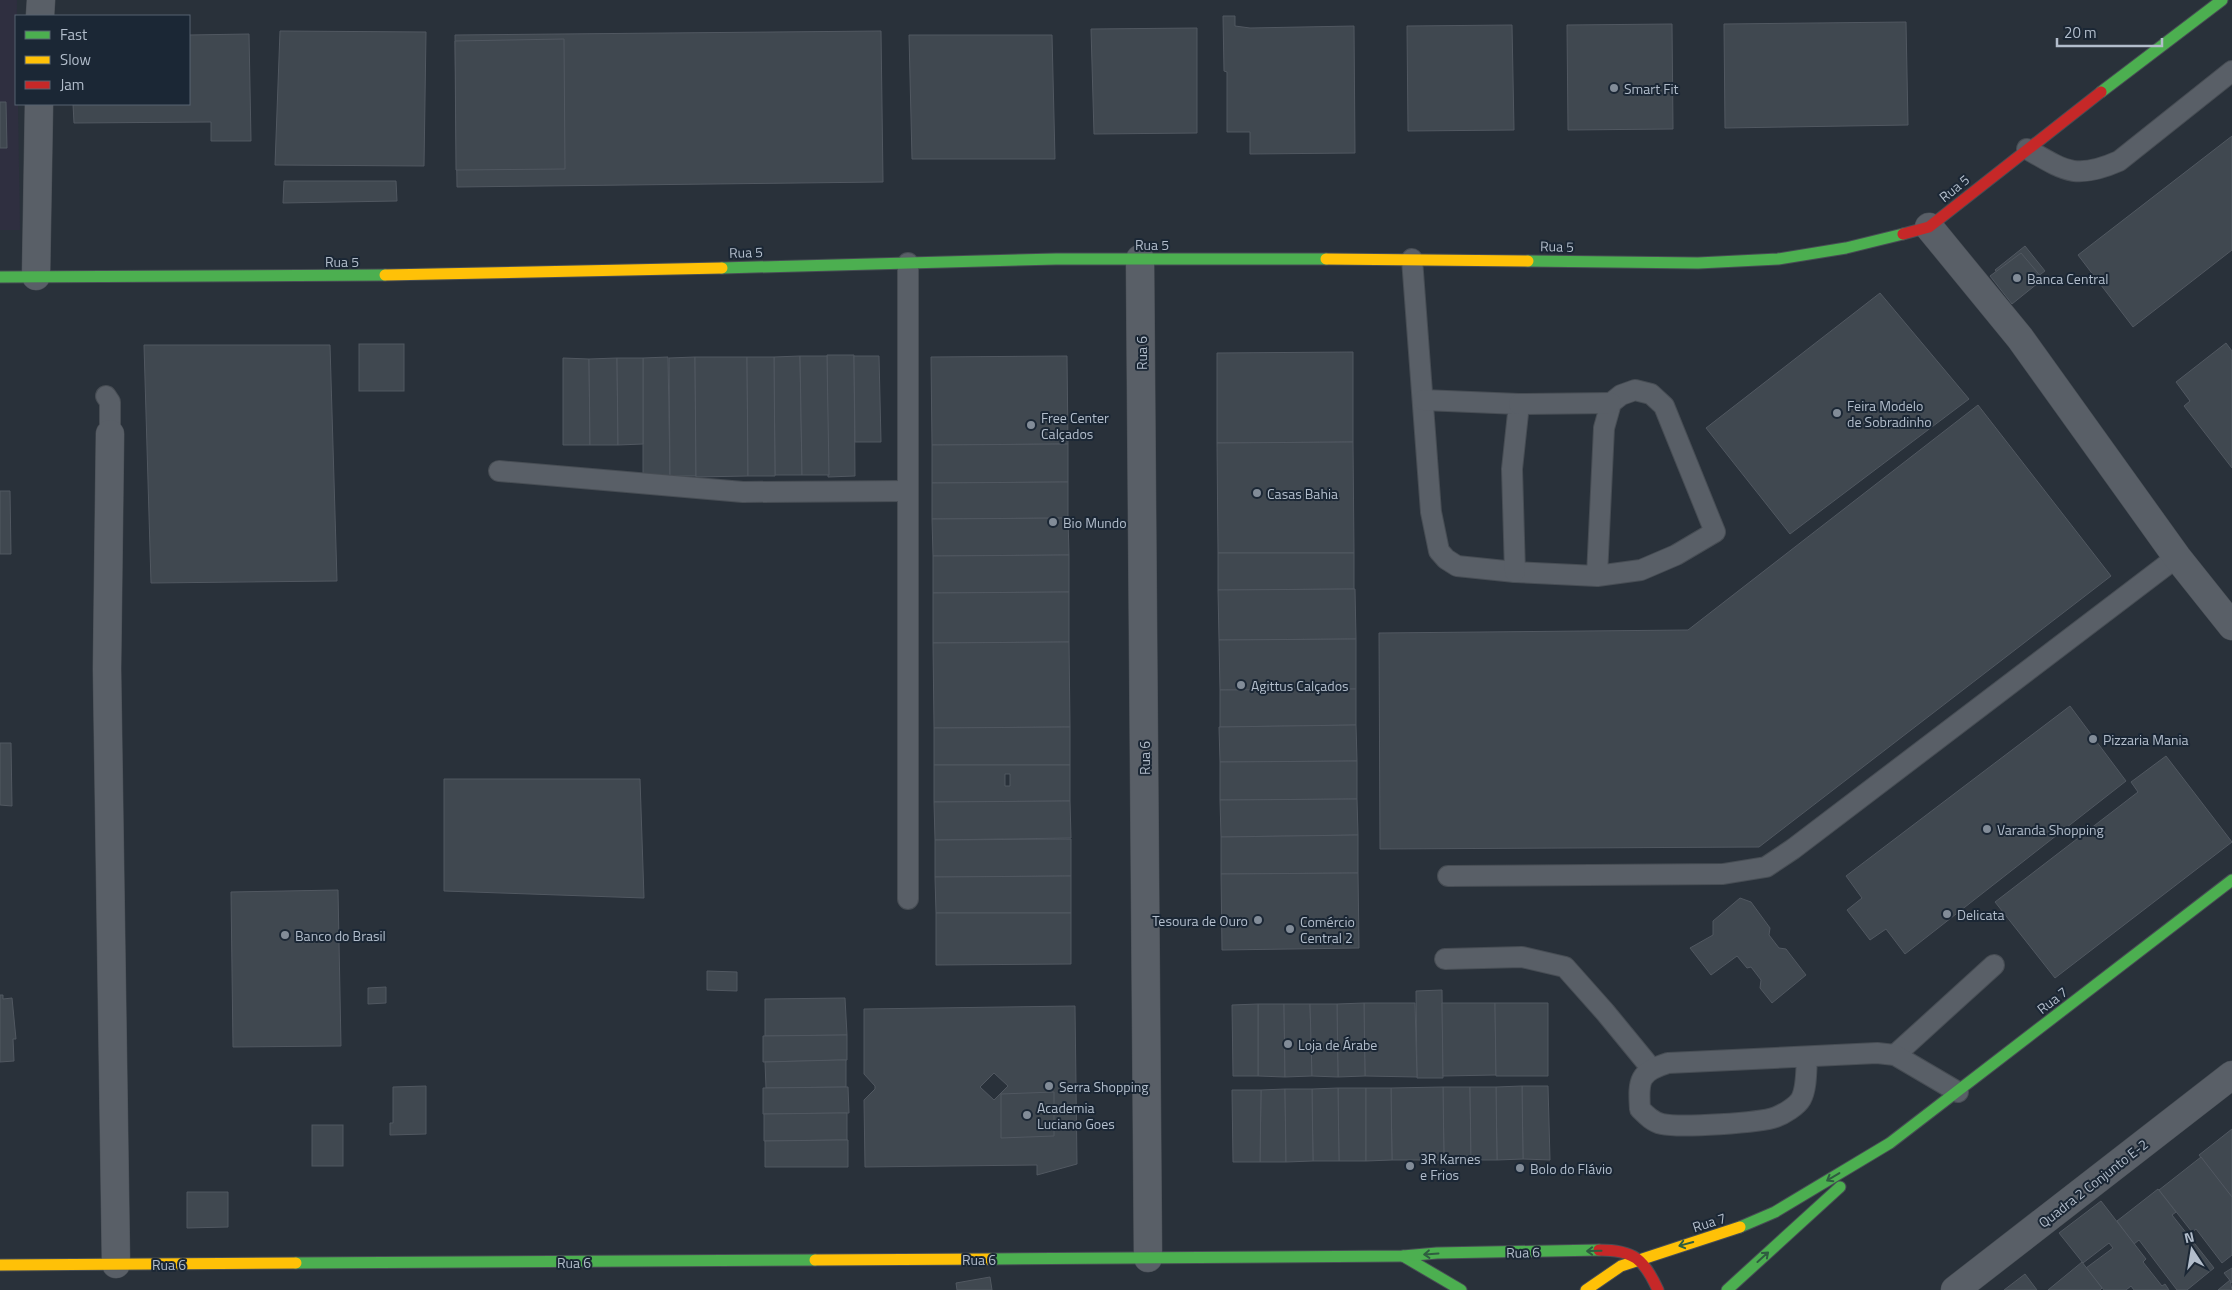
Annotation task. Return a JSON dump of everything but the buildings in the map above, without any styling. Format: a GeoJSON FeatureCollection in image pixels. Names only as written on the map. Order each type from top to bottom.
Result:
{"type":"FeatureCollection","features":[{"type":"Feature","properties":{"kind":"street"},"geometry":{"type":"LineString","coordinates":[[40,15],[41,0]]}},
{"type":"Feature","properties":{"kind":"street","name":"Rua 5"},"geometry":{"type":"LineString","coordinates":[[0,277],[428,276],[908,263],[1140,259],[1412,259],[1698,263],[1778,259],[1855,246],[1929,227],[2175,34],[2222,0]]}},
{"type":"Feature","properties":{"kind":"street"},"geometry":{"type":"LineString","coordinates":[[36,276],[39,105]]}},
{"type":"Feature","properties":{"kind":"street"},"geometry":{"type":"LineString","coordinates":[[1929,227],[2020,338],[2177,557],[2232,626]]}},
{"type":"Feature","properties":{"kind":"street","name":"Rua 6"},"geometry":{"type":"LineString","coordinates":[[1140,259],[1148,1258]]}},
{"type":"Feature","properties":{"kind":"street"},"geometry":{"type":"LineString","coordinates":[[110,434],[107,669],[116,1264]]}},
{"type":"Feature","properties":{"kind":"street","name":"Rua 7"},"geometry":{"type":"LineString","coordinates":[[1727,1290],[1890,1143],[2232,880]]}},
{"type":"Feature","properties":{"kind":"street","name":"Quadra 2 Conjunto E-2"},"geometry":{"type":"LineString","coordinates":[[1955,1290],[2232,1075]]}},
{"type":"Feature","properties":{"kind":"street","name":"Rua 7"},"geometry":{"type":"LineString","coordinates":[[1586,1290],[1621,1266],[1736,1229],[1775,1212],[1890,1143]]}},
{"type":"Feature","properties":{"kind":"street","name":"Rua 6"},"geometry":{"type":"LineString","coordinates":[[0,1265],[1403,1256],[1437,1253],[1617,1250],[1630,1253],[1641,1259]]}},
{"type":"Feature","properties":{"kind":"street"},"geometry":{"type":"LineString","coordinates":[[1403,1256],[1460,1290]]}},
{"type":"Feature","properties":{"kind":"street"},"geometry":{"type":"LineString","coordinates":[[1641,1259],[1649,1270],[1658,1290]]}},
{"type":"Feature","properties":{"kind":"lane"},"geometry":{"type":"LineString","coordinates":[[2027,149],[2057,167],[2073,172],[2086,172],[2105,167],[2119,161],[2232,71]]}},
{"type":"Feature","properties":{"kind":"lane"},"geometry":{"type":"LineString","coordinates":[[1412,259],[1431,512],[1438,551],[1457,566],[1515,572],[1597,576],[1641,570],[1676,555],[1715,532],[1664,406],[1651,394],[1635,390],[1621,394],[1611,403],[1604,428],[1597,576]]}},
{"type":"Feature","properties":{"kind":"lane"},"geometry":{"type":"LineString","coordinates":[[908,263],[908,898]]}},
{"type":"Feature","properties":{"kind":"lane"},"geometry":{"type":"LineString","coordinates":[[106,396],[110,402],[110,434]]}},
{"type":"Feature","properties":{"kind":"lane"},"geometry":{"type":"LineString","coordinates":[[1423,400],[1519,404],[1611,403]]}},
{"type":"Feature","properties":{"kind":"lane"},"geometry":{"type":"LineString","coordinates":[[1515,572],[1512,469],[1519,404]]}},
{"type":"Feature","properties":{"kind":"lane"},"geometry":{"type":"LineString","coordinates":[[499,471],[743,492],[908,491]]}},
{"type":"Feature","properties":{"kind":"lane"},"geometry":{"type":"LineString","coordinates":[[1448,876],[1723,874],[1766,867],[1793,849],[2177,557]]}},
{"type":"Feature","properties":{"kind":"lane"},"geometry":{"type":"LineString","coordinates":[[1445,959],[1522,957],[1565,967],[1651,1068]]}},
{"type":"Feature","properties":{"kind":"lane"},"geometry":{"type":"LineString","coordinates":[[1895,1055],[1994,964]]}},
{"type":"Feature","properties":{"kind":"lane"},"geometry":{"type":"LineString","coordinates":[[1807,1057],[1805,1085],[1801,1099],[1776,1117],[1741,1122],[1662,1124],[1650,1119],[1640,1109],[1639,1092],[1641,1078],[1651,1068],[1668,1063],[1877,1053],[1895,1055],[1958,1092]]}},
{"type":"Feature","properties":{"kind":"shaded area"},"geometry":{"type":"Polygon","coordinates":[[[0,0],[17,0],[17,15],[15,15],[15,105],[18,105],[20,230],[0,230],[0,0]]]}},
{"type":"Feature","properties":{"kind":"traffic: fast"},"geometry":{"type":"LineString","coordinates":[[2101,92],[2222,0]]}},
{"type":"Feature","properties":{"kind":"traffic: fast"},"geometry":{"type":"LineString","coordinates":[[1528,261],[1698,263],[1778,259],[1846,248],[1903,234]]}},
{"type":"Feature","properties":{"kind":"traffic: fast"},"geometry":{"type":"LineString","coordinates":[[722,268],[1056,259],[1326,259]]}},
{"type":"Feature","properties":{"kind":"traffic: fast"},"geometry":{"type":"LineString","coordinates":[[0,277],[385,275]]}},
{"type":"Feature","properties":{"kind":"traffic: fast"},"geometry":{"type":"LineString","coordinates":[[1740,1227],[1775,1212],[1890,1143],[2232,880]]}},
{"type":"Feature","properties":{"kind":"traffic: fast"},"geometry":{"type":"LineString","coordinates":[[1727,1290],[1840,1187]]}},
{"type":"Feature","properties":{"kind":"traffic: fast"},"geometry":{"type":"LineString","coordinates":[[990,1259],[1403,1256],[1437,1253],[1599,1250]]}},
{"type":"Feature","properties":{"kind":"traffic: fast"},"geometry":{"type":"LineString","coordinates":[[1403,1256],[1461,1290]]}},
{"type":"Feature","properties":{"kind":"traffic: fast"},"geometry":{"type":"LineString","coordinates":[[296,1263],[815,1260]]}},
{"type":"Feature","properties":{"kind":"traffic: slow"},"geometry":{"type":"LineString","coordinates":[[1326,259],[1528,261]]}},
{"type":"Feature","properties":{"kind":"traffic: slow"},"geometry":{"type":"LineString","coordinates":[[385,275],[722,268]]}},
{"type":"Feature","properties":{"kind":"traffic: slow"},"geometry":{"type":"LineString","coordinates":[[1586,1290],[1621,1266],[1740,1227]]}},
{"type":"Feature","properties":{"kind":"traffic: slow"},"geometry":{"type":"LineString","coordinates":[[815,1260],[990,1259]]}},
{"type":"Feature","properties":{"kind":"traffic: slow"},"geometry":{"type":"LineString","coordinates":[[0,1265],[296,1263]]}},
{"type":"Feature","properties":{"kind":"traffic: jam"},"geometry":{"type":"LineString","coordinates":[[1903,234],[1929,227],[2101,92]]}},
{"type":"Feature","properties":{"kind":"traffic: jam"},"geometry":{"type":"LineString","coordinates":[[1599,1250],[1621,1252],[1636,1258],[1648,1271],[1658,1290]]}},
{"type":"Feature","properties":{"kind":"place","name":"Smart Fit"},"geometry":{"type":"Point","coordinates":[1614,88]}},
{"type":"Feature","properties":{"kind":"place","name":"Banca Central"},"geometry":{"type":"Point","coordinates":[2017,278]}},
{"type":"Feature","properties":{"kind":"place","name":"Feira Modelo de Sobradinho"},"geometry":{"type":"Point","coordinates":[1837,413]}},
{"type":"Feature","properties":{"kind":"place","name":"Free Center Calçados"},"geometry":{"type":"Point","coordinates":[1031,425]}},
{"type":"Feature","properties":{"kind":"place","name":"Casas Bahia"},"geometry":{"type":"Point","coordinates":[1257,493]}},
{"type":"Feature","properties":{"kind":"place","name":"Bio Mundo"},"geometry":{"type":"Point","coordinates":[1053,522]}},
{"type":"Feature","properties":{"kind":"place","name":"Agittus Calçados"},"geometry":{"type":"Point","coordinates":[1241,685]}},
{"type":"Feature","properties":{"kind":"place","name":"Pizzaria Mania"},"geometry":{"type":"Point","coordinates":[2093,739]}},
{"type":"Feature","properties":{"kind":"place","name":"Varanda Shopping"},"geometry":{"type":"Point","coordinates":[1987,829]}},
{"type":"Feature","properties":{"kind":"place","name":"Delicata"},"geometry":{"type":"Point","coordinates":[1947,914]}},
{"type":"Feature","properties":{"kind":"place","name":"Tesoura de Ouro"},"geometry":{"type":"Point","coordinates":[1258,920]}},
{"type":"Feature","properties":{"kind":"place","name":"Comércio Central 2"},"geometry":{"type":"Point","coordinates":[1290,929]}},
{"type":"Feature","properties":{"kind":"place","name":"Banco do Brasil"},"geometry":{"type":"Point","coordinates":[285,935]}},
{"type":"Feature","properties":{"kind":"place","name":"Loja de Árabe"},"geometry":{"type":"Point","coordinates":[1288,1044]}},
{"type":"Feature","properties":{"kind":"place","name":"Serra Shopping"},"geometry":{"type":"Point","coordinates":[1049,1086]}},
{"type":"Feature","properties":{"kind":"place","name":"Academia Luciano Goes"},"geometry":{"type":"Point","coordinates":[1027,1115]}},
{"type":"Feature","properties":{"kind":"place","name":"3R Karnes e Frios"},"geometry":{"type":"Point","coordinates":[1410,1166]}},
{"type":"Feature","properties":{"kind":"place","name":"Bolo do Flávio"},"geometry":{"type":"Point","coordinates":[1520,1168]}}]}
